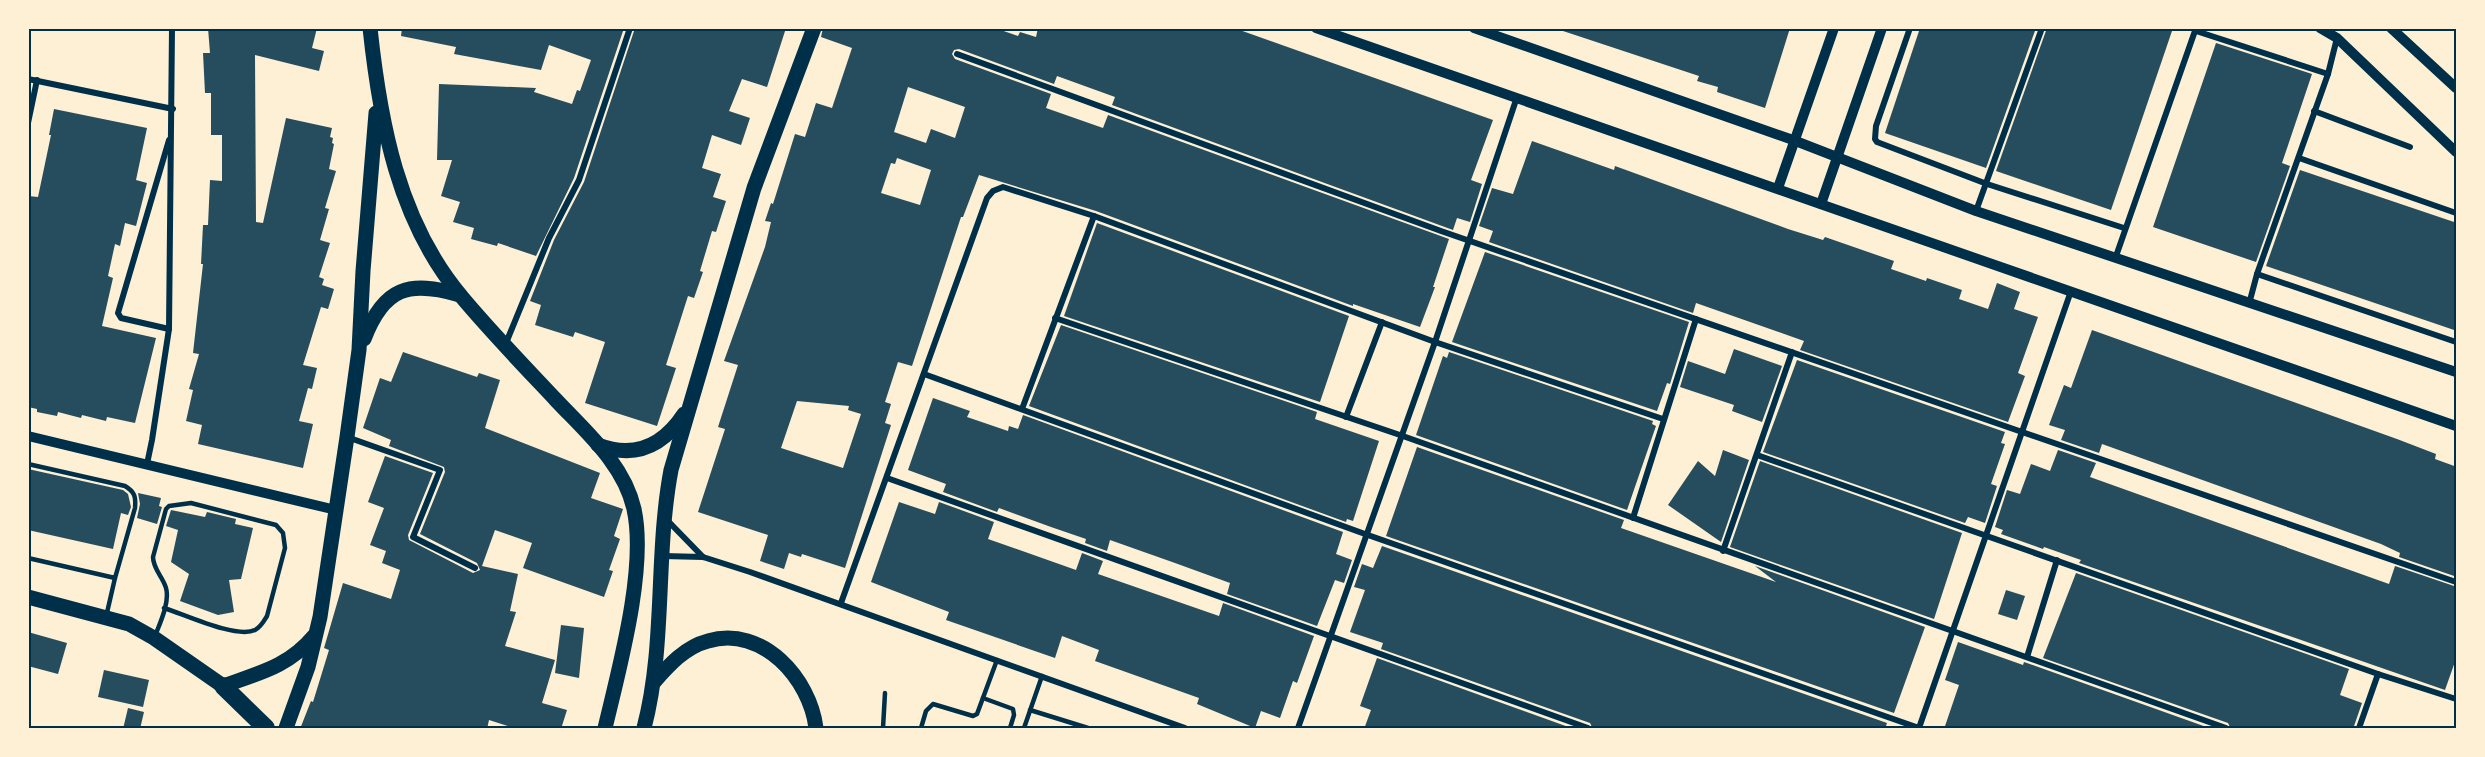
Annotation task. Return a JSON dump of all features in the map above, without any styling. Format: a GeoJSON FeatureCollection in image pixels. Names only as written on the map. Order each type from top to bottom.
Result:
{"type":"FeatureCollection","features":[{"type":"Feature","properties":{"kind":"highway"},"geometry":{"type":"LineString","coordinates":[[223,686],[266,729]]}},
{"type":"Feature","properties":{"kind":"main road"},"geometry":{"type":"LineString","coordinates":[[370,28],[377,92],[392,158],[407,201],[431,252],[460,295],[597,445],[626,484],[634,509],[637,530],[636,568],[628,622],[605,729]]}},
{"type":"Feature","properties":{"kind":"main road"},"geometry":{"type":"LineString","coordinates":[[644,729],[654,682],[665,518],[671,470],[697,390],[754,188],[814,28]]}},
{"type":"Feature","properties":{"kind":"main road"},"geometry":{"type":"LineString","coordinates":[[286,729],[308,667],[316,634],[347,437],[359,350],[377,92]]}},
{"type":"Feature","properties":{"kind":"main road"},"geometry":{"type":"LineString","coordinates":[[359,350],[372,321],[383,305],[399,293],[418,286],[460,295]]}},
{"type":"Feature","properties":{"kind":"main road"},"geometry":{"type":"LineString","coordinates":[[597,445],[615,451],[650,446],[675,427],[697,390]]}},
{"type":"Feature","properties":{"kind":"main road"},"geometry":{"type":"LineString","coordinates":[[28,597],[129,624],[154,638],[223,686],[280,665],[296,656],[316,634]]}},
{"type":"Feature","properties":{"kind":"main road"},"geometry":{"type":"LineString","coordinates":[[654,682],[679,656],[699,644],[728,638],[749,641],[777,658],[802,685],[813,712],[816,729]]}},
{"type":"Feature","properties":{"kind":"street"},"geometry":{"type":"LineString","coordinates":[[147,464],[169,329],[173,109],[172,28]]}},
{"type":"Feature","properties":{"kind":"street"},"geometry":{"type":"LineString","coordinates":[[505,345],[549,238],[579,180],[630,28]]}},
{"type":"Feature","properties":{"kind":"street"},"geometry":{"type":"LineString","coordinates":[[1316,28],[1516,100],[1778,188],[2457,426]]}},
{"type":"Feature","properties":{"kind":"street"},"geometry":{"type":"LineString","coordinates":[[1474,28],[1793,140],[1976,211],[2457,372]]}},
{"type":"Feature","properties":{"kind":"street"},"geometry":{"type":"LineString","coordinates":[[1778,188],[1834,28]]}},
{"type":"Feature","properties":{"kind":"street"},"geometry":{"type":"LineString","coordinates":[[1821,204],[1882,28]]}},
{"type":"Feature","properties":{"kind":"street"},"geometry":{"type":"LineString","coordinates":[[1910,28],[1876,126],[1875,139],[1881,145],[1987,184],[2124,228]]}},
{"type":"Feature","properties":{"kind":"street"},"geometry":{"type":"LineString","coordinates":[[1976,211],[2042,28]]}},
{"type":"Feature","properties":{"kind":"street"},"geometry":{"type":"LineString","coordinates":[[2320,28],[2337,38],[2457,152]]}},
{"type":"Feature","properties":{"kind":"street"},"geometry":{"type":"LineString","coordinates":[[2391,28],[2457,88]]}},
{"type":"Feature","properties":{"kind":"street"},"geometry":{"type":"LineString","coordinates":[[2115,259],[2124,228],[2196,30],[2328,74]]}},
{"type":"Feature","properties":{"kind":"street"},"geometry":{"type":"LineString","coordinates":[[2249,304],[2257,274],[2328,74],[2337,38]]}},
{"type":"Feature","properties":{"kind":"street"},"geometry":{"type":"LineString","coordinates":[[957,54],[1469,240],[2021,433],[2457,582]]}},
{"type":"Feature","properties":{"kind":"street"},"geometry":{"type":"LineString","coordinates":[[28,79],[173,109]]}},
{"type":"Feature","properties":{"kind":"street"},"geometry":{"type":"LineString","coordinates":[[28,123],[37,81]]}},
{"type":"Feature","properties":{"kind":"street"},"geometry":{"type":"LineString","coordinates":[[1298,729],[1400,435],[1435,342],[1516,100]]}},
{"type":"Feature","properties":{"kind":"street"},"geometry":{"type":"LineString","coordinates":[[2314,111],[2410,147]]}},
{"type":"Feature","properties":{"kind":"street"},"geometry":{"type":"LineString","coordinates":[[169,329],[121,318],[118,313],[172,131]]}},
{"type":"Feature","properties":{"kind":"street"},"geometry":{"type":"LineString","coordinates":[[2299,158],[2457,213]]}},
{"type":"Feature","properties":{"kind":"street"},"geometry":{"type":"LineString","coordinates":[[841,603],[987,198],[993,191],[1003,187],[1094,216],[1435,342],[1663,419]]}},
{"type":"Feature","properties":{"kind":"street"},"geometry":{"type":"LineString","coordinates":[[1022,409],[1094,216]]}},
{"type":"Feature","properties":{"kind":"street"},"geometry":{"type":"LineString","coordinates":[[2257,274],[2457,342]]}},
{"type":"Feature","properties":{"kind":"street"},"geometry":{"type":"LineString","coordinates":[[924,374],[1365,534],[1919,729],[2071,291]]}},
{"type":"Feature","properties":{"kind":"street"},"geometry":{"type":"LineString","coordinates":[[1055,318],[1400,435],[2226,729]]}},
{"type":"Feature","properties":{"kind":"street"},"geometry":{"type":"LineString","coordinates":[[1633,518],[1696,319]]}},
{"type":"Feature","properties":{"kind":"street"},"geometry":{"type":"LineString","coordinates":[[1346,417],[1382,322]]}},
{"type":"Feature","properties":{"kind":"street"},"geometry":{"type":"LineString","coordinates":[[1723,551],[1792,352]]}},
{"type":"Feature","properties":{"kind":"street"},"geometry":{"type":"LineString","coordinates":[[28,436],[336,510]]}},
{"type":"Feature","properties":{"kind":"street"},"geometry":{"type":"LineString","coordinates":[[347,437],[440,470],[413,537],[475,568]]}},
{"type":"Feature","properties":{"kind":"street"},"geometry":{"type":"LineString","coordinates":[[1757,455],[2378,674],[2457,699]]}},
{"type":"Feature","properties":{"kind":"street"},"geometry":{"type":"LineString","coordinates":[[887,478],[1588,729]]}},
{"type":"Feature","properties":{"kind":"street"},"geometry":{"type":"LineString","coordinates":[[665,518],[703,557]]}},
{"type":"Feature","properties":{"kind":"street"},"geometry":{"type":"LineString","coordinates":[[662,556],[703,557],[841,603],[1185,729]]}},
{"type":"Feature","properties":{"kind":"street"},"geometry":{"type":"LineString","coordinates":[[2027,657],[2058,560]]}},
{"type":"Feature","properties":{"kind":"street"},"geometry":{"type":"LineString","coordinates":[[2359,729],[2378,674]]}},
{"type":"Feature","properties":{"kind":"lane"},"geometry":{"type":"LineString","coordinates":[[28,464],[125,486],[136,496],[135,508],[106,617]]}},
{"type":"Feature","properties":{"kind":"lane"},"geometry":{"type":"LineString","coordinates":[[154,638],[164,608],[166,588],[153,564],[153,557],[166,509],[169,506],[191,503],[276,525],[283,533],[285,548],[267,616],[262,625],[254,631],[238,633],[164,608]]}},
{"type":"Feature","properties":{"kind":"lane"},"geometry":{"type":"LineString","coordinates":[[28,558],[115,578]]}},
{"type":"Feature","properties":{"kind":"lane"},"geometry":{"type":"LineString","coordinates":[[921,729],[926,711],[933,704],[974,716],[997,660]]}},
{"type":"Feature","properties":{"kind":"lane"},"geometry":{"type":"LineString","coordinates":[[1024,729],[1042,676]]}},
{"type":"Feature","properties":{"kind":"lane"},"geometry":{"type":"LineString","coordinates":[[883,729],[885,693]]}},
{"type":"Feature","properties":{"kind":"lane"},"geometry":{"type":"LineString","coordinates":[[983,698],[1013,709],[1014,715],[1010,729]]}},
{"type":"Feature","properties":{"kind":"lane"},"geometry":{"type":"LineString","coordinates":[[1030,710],[1088,729]]}},
{"type":"Feature","properties":{"kind":"building"},"geometry":{"type":"Polygon","coordinates":[[[208,28],[317,28],[312,48],[324,51],[319,71],[255,55],[256,222],[263,223],[286,118],[332,128],[330,137],[333,138],[332,143],[334,144],[329,169],[336,171],[325,208],[329,209],[320,240],[330,243],[319,277],[324,279],[322,285],[334,289],[328,309],[321,307],[303,365],[317,368],[312,389],[308,388],[299,421],[313,424],[303,468],[198,444],[202,425],[186,421],[193,390],[189,389],[199,354],[193,353],[203,264],[201,264],[203,225],[208,225],[210,180],[222,181],[222,135],[211,135],[211,93],[205,93],[203,53],[210,53],[208,28]]]}},
{"type":"Feature","properties":{"kind":"building"},"geometry":{"type":"Polygon","coordinates":[[[402,28],[624,28],[574,178],[536,256],[498,243],[497,246],[471,239],[474,228],[453,222],[460,202],[441,196],[452,160],[437,160],[439,84],[536,88],[534,92],[572,104],[577,90],[580,91],[591,60],[549,45],[541,70],[454,54],[456,47],[401,36],[402,28]]]}},
{"type":"Feature","properties":{"kind":"building"},"geometry":{"type":"Polygon","coordinates":[[[635,28],[786,28],[767,87],[742,79],[729,111],[750,118],[741,145],[712,135],[702,168],[721,174],[713,197],[726,201],[716,232],[712,231],[700,271],[703,272],[694,298],[688,296],[666,365],[676,368],[657,426],[585,403],[605,342],[575,332],[573,337],[535,325],[541,305],[530,301],[554,240],[584,182],[635,28]]]}},
{"type":"Feature","properties":{"kind":"building"},"geometry":{"type":"Polygon","coordinates":[[[823,28],[995,28],[1018,36],[1020,32],[1036,37],[1038,28],[1234,28],[1493,120],[1471,180],[1482,184],[1470,222],[1457,218],[1453,230],[1112,105],[1115,97],[1057,76],[1054,84],[959,49],[954,50],[952,54],[955,59],[1051,94],[1046,108],[1103,128],[1108,115],[1449,239],[1433,287],[1435,287],[1420,327],[1353,304],[1353,306],[1096,211],[979,175],[963,217],[961,217],[912,366],[898,362],[885,402],[891,404],[885,423],[891,425],[845,568],[802,554],[801,557],[789,553],[784,569],[760,561],[768,535],[698,512],[725,429],[718,427],[738,365],[724,361],[765,247],[771,222],[765,221],[771,203],[773,204],[795,134],[805,137],[816,103],[832,108],[852,48],[821,37],[823,28]],[[908,87],[894,132],[926,143],[931,129],[955,138],[965,107],[908,87]],[[897,158],[895,164],[891,163],[881,193],[920,205],[931,170],[897,158]],[[797,401],[781,448],[843,468],[861,414],[848,410],[849,406],[797,401]]]}},
{"type":"Feature","properties":{"kind":"building"},"geometry":{"type":"Polygon","coordinates":[[[1563,28],[1790,28],[1765,108],[1717,92],[1718,87],[1697,81],[1699,76],[1563,31],[1563,28]]]}},
{"type":"Feature","properties":{"kind":"building"},"geometry":{"type":"Polygon","coordinates":[[[1920,28],[2036,28],[1986,168],[1885,133],[1920,28]]]}},
{"type":"Feature","properties":{"kind":"building"},"geometry":{"type":"Polygon","coordinates":[[[2047,28],[2173,28],[2111,210],[1996,171],[2047,28]]]}},
{"type":"Feature","properties":{"kind":"building"},"geometry":{"type":"Polygon","coordinates":[[[2216,43],[2312,74],[2282,163],[2290,166],[2256,262],[2153,227],[2216,43]]]}},
{"type":"Feature","properties":{"kind":"building"},"geometry":{"type":"Polygon","coordinates":[[[54,109],[147,128],[136,180],[147,183],[136,226],[125,223],[120,246],[115,244],[108,276],[113,278],[102,326],[156,338],[135,423],[107,417],[106,421],[82,415],[81,418],[58,412],[57,416],[37,412],[37,409],[28,407],[28,196],[38,197],[54,109]]]}},
{"type":"Feature","properties":{"kind":"building"},"geometry":{"type":"Polygon","coordinates":[[[1532,141],[1614,170],[1615,166],[1788,229],[1823,240],[1825,237],[1894,261],[1891,269],[1962,290],[1959,299],[1988,309],[1997,283],[2020,292],[2014,309],[2038,317],[2018,373],[2025,376],[2008,422],[1800,350],[1804,341],[1696,303],[1693,313],[1489,242],[1493,231],[1479,226],[1492,188],[1513,194],[1532,141]]]}},
{"type":"Feature","properties":{"kind":"building"},"geometry":{"type":"Polygon","coordinates":[[[2300,170],[2457,223],[2457,331],[2266,266],[2300,170]]]}},
{"type":"Feature","properties":{"kind":"building"},"geometry":{"type":"Polygon","coordinates":[[[1097,223],[1349,316],[1320,402],[1064,316],[1097,223]]]}},
{"type":"Feature","properties":{"kind":"building"},"geometry":{"type":"Polygon","coordinates":[[[1485,252],[1689,322],[1670,384],[1667,383],[1657,411],[1452,342],[1485,252]]]}},
{"type":"Feature","properties":{"kind":"building"},"geometry":{"type":"Polygon","coordinates":[[[1061,325],[1317,412],[1315,419],[1379,441],[1353,521],[1347,519],[1346,522],[1029,406],[1061,325]]]}},
{"type":"Feature","properties":{"kind":"building"},"geometry":{"type":"Polygon","coordinates":[[[2092,330],[2397,439],[2436,454],[2435,459],[2457,467],[2457,577],[2399,557],[2400,553],[2381,544],[2102,444],[2099,453],[2061,440],[2065,430],[2049,425],[2064,385],[2071,388],[2092,330]]]}},
{"type":"Feature","properties":{"kind":"building"},"geometry":{"type":"Polygon","coordinates":[[[1734,349],[1782,366],[1762,422],[1732,411],[1734,405],[1680,387],[1688,361],[1725,374],[1734,349]]]}},
{"type":"Feature","properties":{"kind":"building"},"geometry":{"type":"Polygon","coordinates":[[[403,352],[477,377],[479,373],[500,380],[485,428],[600,473],[591,498],[623,509],[614,536],[620,539],[609,570],[613,571],[604,597],[523,568],[532,543],[495,530],[482,566],[518,574],[510,611],[516,612],[505,646],[555,660],[542,703],[567,710],[561,729],[517,729],[489,720],[487,729],[300,729],[311,701],[313,702],[329,650],[324,648],[343,583],[391,599],[400,570],[382,563],[386,551],[370,545],[384,508],[368,502],[385,456],[433,473],[408,535],[409,540],[473,573],[480,570],[477,563],[420,534],[445,472],[444,467],[389,446],[391,440],[363,428],[380,378],[391,382],[403,352]]]}},
{"type":"Feature","properties":{"kind":"building"},"geometry":{"type":"Polygon","coordinates":[[[1449,352],[1653,421],[1652,424],[1656,426],[1627,510],[1416,435],[1443,356],[1447,358],[1449,352]]]}},
{"type":"Feature","properties":{"kind":"building"},"geometry":{"type":"Polygon","coordinates":[[[1797,360],[2005,432],[2001,443],[2005,444],[1991,484],[1997,486],[1985,523],[1968,517],[1965,523],[1763,452],[1797,360]]]}},
{"type":"Feature","properties":{"kind":"building"},"geometry":{"type":"Polygon","coordinates":[[[933,398],[970,411],[967,417],[1008,431],[1009,426],[1018,429],[1023,415],[1343,532],[1336,554],[1352,560],[1344,583],[1335,580],[1317,626],[1227,594],[1230,583],[1175,563],[1110,540],[1107,551],[1085,543],[1086,539],[999,508],[997,512],[943,492],[946,484],[908,470],[933,398]]]}},
{"type":"Feature","properties":{"kind":"building"},"geometry":{"type":"Polygon","coordinates":[[[1417,447],[1624,520],[1621,528],[1776,582],[1755,566],[1925,627],[1894,713],[1386,536],[1417,447]]]}},
{"type":"Feature","properties":{"kind":"building"},"geometry":{"type":"Polygon","coordinates":[[[1723,450],[1749,460],[1721,542],[1668,505],[1698,461],[1715,476],[1723,450]]]}},
{"type":"Feature","properties":{"kind":"building"},"geometry":{"type":"Polygon","coordinates":[[[2058,450],[2096,463],[2090,477],[2389,584],[2395,566],[2457,587],[2457,656],[2445,690],[2079,563],[2081,560],[2044,547],[2043,549],[2001,534],[2003,530],[1995,527],[2007,490],[2020,494],[2031,464],[2050,471],[2058,450]]]}},
{"type":"Feature","properties":{"kind":"building"},"geometry":{"type":"Polygon","coordinates":[[[1760,461],[1962,533],[1934,619],[1730,547],[1760,461]]]}},
{"type":"Feature","properties":{"kind":"building"},"geometry":{"type":"Polygon","coordinates":[[[28,469],[123,490],[128,494],[131,507],[128,515],[121,513],[113,549],[28,530],[28,469]]]}},
{"type":"Feature","properties":{"kind":"building"},"geometry":{"type":"Polygon","coordinates":[[[138,493],[161,498],[159,506],[162,507],[157,524],[137,518],[140,504],[138,493]]]}},
{"type":"Feature","properties":{"kind":"building"},"geometry":{"type":"Polygon","coordinates":[[[899,502],[935,514],[939,502],[994,522],[988,539],[1076,570],[1082,553],[1103,561],[1098,574],[1219,616],[1223,603],[1314,636],[1297,683],[1293,681],[1280,718],[1261,711],[1255,728],[1197,704],[1199,698],[1095,661],[1099,650],[1062,636],[1055,658],[946,620],[949,612],[871,582],[899,502]]]}},
{"type":"Feature","properties":{"kind":"building"},"geometry":{"type":"Polygon","coordinates":[[[171,510],[205,517],[207,512],[236,519],[235,524],[253,528],[241,579],[229,580],[234,612],[218,615],[180,601],[189,574],[171,562],[178,530],[166,526],[171,510]]]}},
{"type":"Feature","properties":{"kind":"building"},"geometry":{"type":"Polygon","coordinates":[[[1382,546],[1887,723],[1885,729],[1593,729],[1590,723],[1381,649],[1383,643],[1350,632],[1365,590],[1354,587],[1362,564],[1373,568],[1382,546]]]}},
{"type":"Feature","properties":{"kind":"building"},"geometry":{"type":"Polygon","coordinates":[[[2076,573],[2349,669],[2340,695],[2362,703],[2353,729],[2231,729],[2228,723],[2043,658],[2076,573]]]}},
{"type":"Feature","properties":{"kind":"building"},"geometry":{"type":"Polygon","coordinates":[[[2006,590],[2025,596],[2017,620],[1998,614],[2006,590]]]}},
{"type":"Feature","properties":{"kind":"building"},"geometry":{"type":"Polygon","coordinates":[[[561,625],[584,628],[579,678],[555,673],[561,625]]]}},
{"type":"Feature","properties":{"kind":"building"},"geometry":{"type":"Polygon","coordinates":[[[28,632],[67,643],[58,674],[28,666],[28,632]]]}},
{"type":"Feature","properties":{"kind":"building"},"geometry":{"type":"Polygon","coordinates":[[[1958,642],[2023,665],[2024,662],[2212,729],[1944,729],[1959,685],[1945,680],[1958,642]]]}},
{"type":"Feature","properties":{"kind":"building"},"geometry":{"type":"Polygon","coordinates":[[[1377,658],[1574,729],[1364,729],[1371,710],[1360,706],[1377,658]]]}},
{"type":"Feature","properties":{"kind":"building"},"geometry":{"type":"Polygon","coordinates":[[[104,670],[149,680],[143,707],[98,697],[104,670]]]}},
{"type":"Feature","properties":{"kind":"building"},"geometry":{"type":"Polygon","coordinates":[[[128,708],[144,712],[140,729],[123,729],[128,708]]]}}]}
